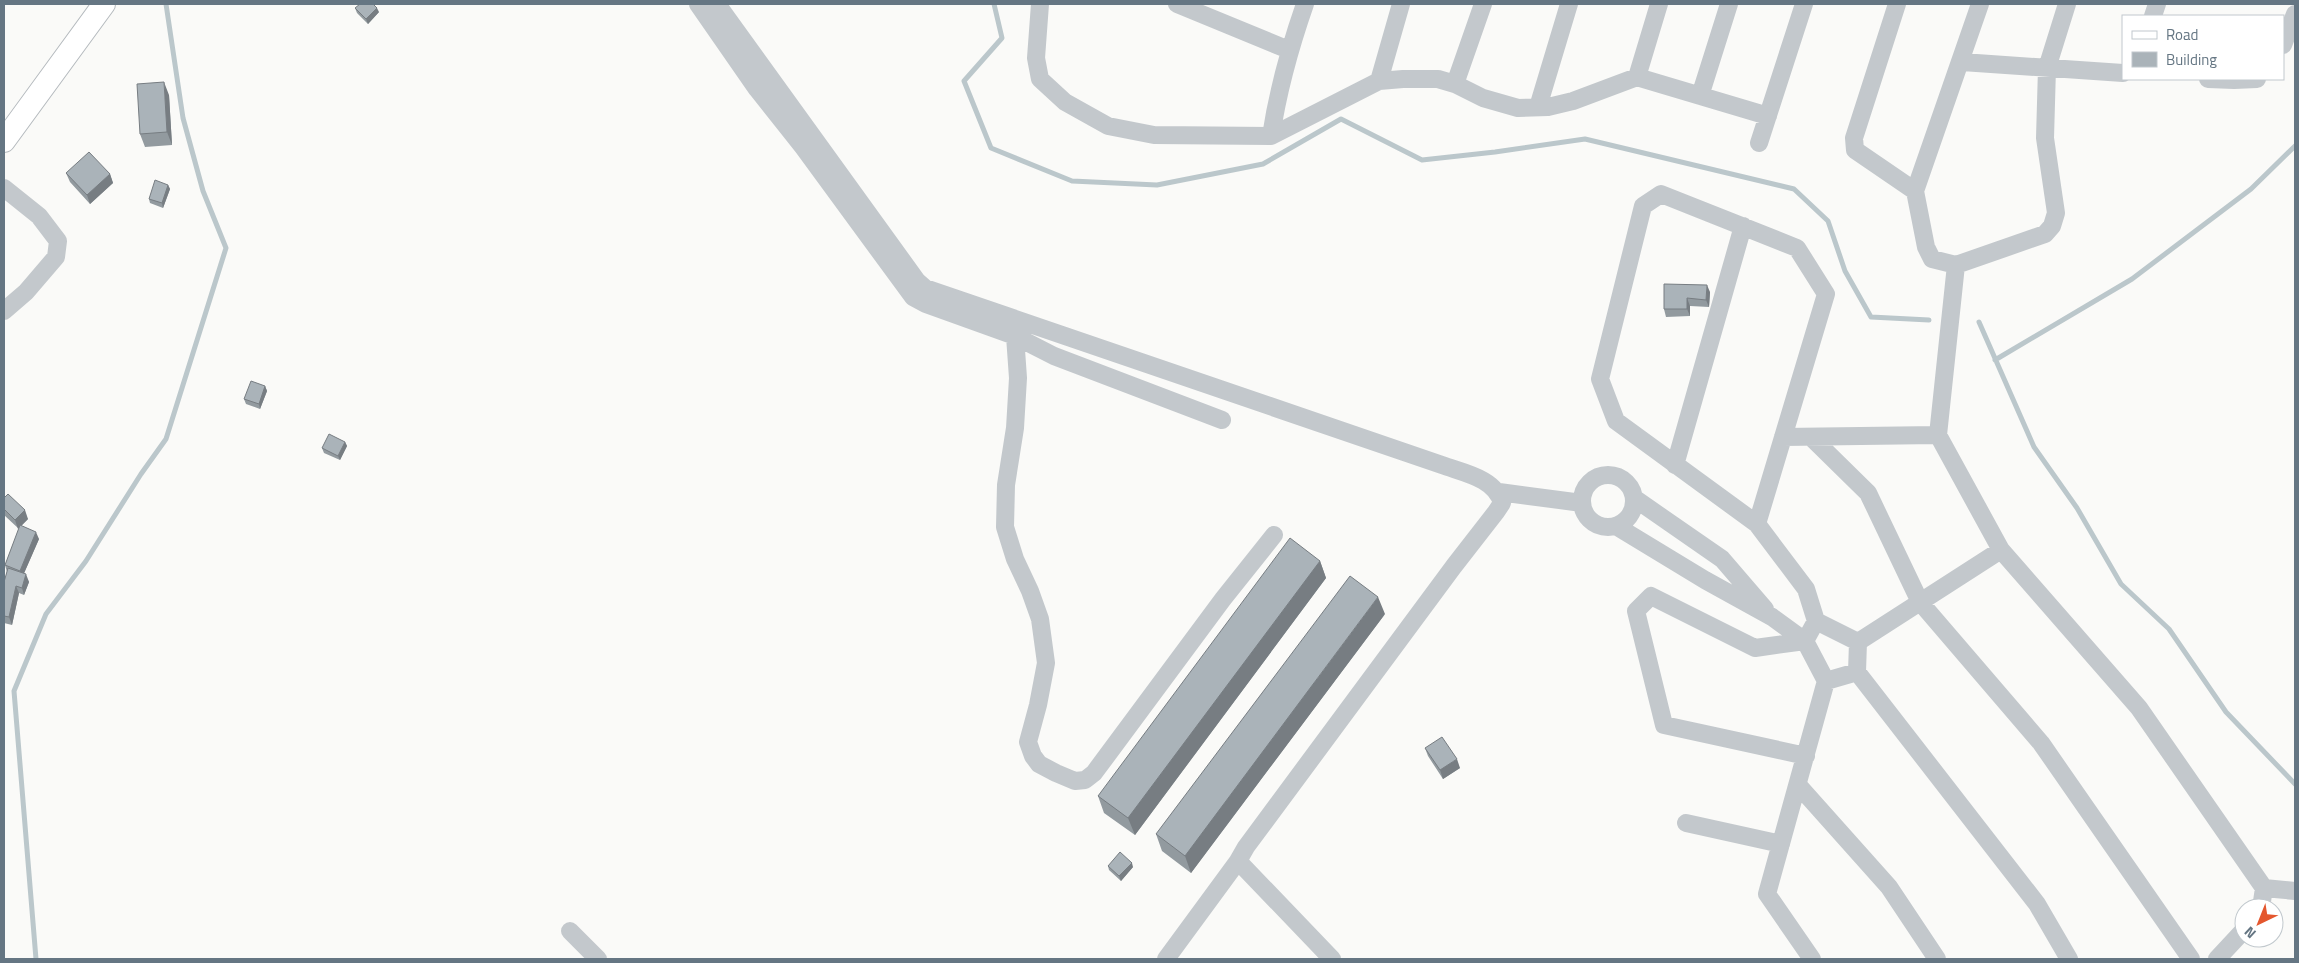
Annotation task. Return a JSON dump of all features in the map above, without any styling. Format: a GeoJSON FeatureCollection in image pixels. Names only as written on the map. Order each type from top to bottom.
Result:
{"type":"FeatureCollection","features":[{"type":"Feature","properties":{"kind":"main road"},"geometry":{"type":"LineString","coordinates":[[4,140],[104,4]]}},
{"type":"Feature","properties":{"kind":"street"},"geometry":{"type":"LineString","coordinates":[[698,4],[757,89],[803,147],[913,297],[926,304],[1015,336],[1054,356],[1222,420]]}},
{"type":"Feature","properties":{"kind":"street"},"geometry":{"type":"LineString","coordinates":[[718,4],[917,281],[925,288],[1442,465],[1489,482],[1499,492],[1502,503],[1496,512],[1246,847],[1238,861],[1166,959]]}},
{"type":"Feature","properties":{"kind":"street"},"geometry":{"type":"LineString","coordinates":[[1040,4],[1036,58],[1040,79],[1065,102],[1108,126],[1154,135],[1271,136],[1378,81],[1438,79],[1455,84],[1483,98],[1518,108],[1538,107],[1573,101],[1637,77],[1768,116]]}},
{"type":"Feature","properties":{"kind":"street"},"geometry":{"type":"LineString","coordinates":[[1177,4],[1289,50]]}},
{"type":"Feature","properties":{"kind":"street"},"geometry":{"type":"LineString","coordinates":[[1271,136],[1289,50],[1305,4]]}},
{"type":"Feature","properties":{"kind":"street"},"geometry":{"type":"LineString","coordinates":[[1378,81],[1401,4]]}},
{"type":"Feature","properties":{"kind":"street"},"geometry":{"type":"LineString","coordinates":[[1455,84],[1483,4]]}},
{"type":"Feature","properties":{"kind":"street"},"geometry":{"type":"LineString","coordinates":[[1538,107],[1570,4]]}},
{"type":"Feature","properties":{"kind":"street"},"geometry":{"type":"LineString","coordinates":[[1637,77],[1659,4]]}},
{"type":"Feature","properties":{"kind":"street"},"geometry":{"type":"LineString","coordinates":[[1700,96],[1730,4]]}},
{"type":"Feature","properties":{"kind":"street"},"geometry":{"type":"LineString","coordinates":[[1759,143],[1804,4]]}},
{"type":"Feature","properties":{"kind":"street"},"geometry":{"type":"LineString","coordinates":[[1897,4],[1854,138],[1855,150],[1915,191]]}},
{"type":"Feature","properties":{"kind":"street"},"geometry":{"type":"LineString","coordinates":[[1980,4],[1962,62],[1915,191],[1926,247],[1932,259],[1956,265],[2045,234],[2052,226],[2056,213],[2045,138],[2047,68],[2067,4]]}},
{"type":"Feature","properties":{"kind":"street"},"geometry":{"type":"LineString","coordinates":[[2284,42],[2295,14]]}},
{"type":"Feature","properties":{"kind":"street"},"geometry":{"type":"LineString","coordinates":[[1962,62],[2122,73]]}},
{"type":"Feature","properties":{"kind":"street"},"geometry":{"type":"LineString","coordinates":[[4,188],[39,216],[58,241],[56,258],[26,292],[4,311]]}},
{"type":"Feature","properties":{"kind":"street"},"geometry":{"type":"LineString","coordinates":[[1756,524],[1826,294],[1797,248],[1661,194],[1643,206],[1600,379],[1616,421],[1756,524],[1806,589],[1816,621],[1805,642]]}},
{"type":"Feature","properties":{"kind":"street"},"geometry":{"type":"LineString","coordinates":[[1675,464],[1743,226]]}},
{"type":"Feature","properties":{"kind":"street"},"geometry":{"type":"LineString","coordinates":[[1956,265],[1938,435],[2001,550],[2139,708],[2264,888],[2262,898]]}},
{"type":"Feature","properties":{"kind":"street"},"geometry":{"type":"LineString","coordinates":[[1015,336],[1018,378],[1016,428],[1006,485],[1005,527],[1015,559],[1030,591],[1040,619],[1046,663],[1038,705],[1028,742],[1032,756],[1039,764],[1075,781],[1085,780],[1094,773],[1223,599],[1274,535]]}},
{"type":"Feature","properties":{"kind":"street"},"geometry":{"type":"LineString","coordinates":[[1783,437],[1938,435]]}},
{"type":"Feature","properties":{"kind":"street"},"geometry":{"type":"LineString","coordinates":[[1812,438],[1868,493],[1920,602],[2041,743],[2191,959]]}},
{"type":"Feature","properties":{"kind":"street"},"geometry":{"type":"LineString","coordinates":[[1611,474],[1623,478],[1631,487],[1634,498],[1633,510],[1630,515],[1616,526],[1605,527],[1594,523],[1586,514],[1582,503],[1583,492],[1590,482],[1600,476],[1611,474]]}},
{"type":"Feature","properties":{"kind":"street"},"geometry":{"type":"LineString","coordinates":[[1499,492],[1582,503]]}},
{"type":"Feature","properties":{"kind":"street"},"geometry":{"type":"LineString","coordinates":[[1634,498],[1722,559],[1772,617]]}},
{"type":"Feature","properties":{"kind":"street"},"geometry":{"type":"LineString","coordinates":[[1616,526],[1704,580],[1772,617],[1805,642],[1826,681],[1767,894],[1812,959]]}},
{"type":"Feature","properties":{"kind":"street"},"geometry":{"type":"LineString","coordinates":[[1858,642],[2001,550]]}},
{"type":"Feature","properties":{"kind":"street"},"geometry":{"type":"LineString","coordinates":[[1805,642],[1755,648],[1651,596],[1636,611],[1664,725],[1806,756]]}},
{"type":"Feature","properties":{"kind":"street"},"geometry":{"type":"LineString","coordinates":[[1816,621],[1858,642]]}},
{"type":"Feature","properties":{"kind":"street"},"geometry":{"type":"LineString","coordinates":[[1858,642],[1858,672],[2037,904],[2069,959]]}},
{"type":"Feature","properties":{"kind":"street"},"geometry":{"type":"LineString","coordinates":[[1826,681],[1858,672]]}},
{"type":"Feature","properties":{"kind":"street"},"geometry":{"type":"LineString","coordinates":[[1798,785],[1889,887],[1937,959]]}},
{"type":"Feature","properties":{"kind":"street"},"geometry":{"type":"LineString","coordinates":[[1686,823],[1781,844]]}},
{"type":"Feature","properties":{"kind":"street"},"geometry":{"type":"LineString","coordinates":[[1238,861],[1332,959]]}},
{"type":"Feature","properties":{"kind":"street"},"geometry":{"type":"LineString","coordinates":[[2264,888],[2295,891]]}},
{"type":"Feature","properties":{"kind":"street"},"geometry":{"type":"LineString","coordinates":[[570,931],[598,959]]}},
{"type":"Feature","properties":{"kind":"street"},"geometry":{"type":"LineString","coordinates":[[2217,959],[2234,941]]}},
{"type":"Feature","properties":{"kind":"building"},"geometry":{"type":"Polygon","coordinates":[[[360,4],[373,4],[377,8],[366,19],[355,8],[360,4]]]}},
{"type":"Feature","properties":{"kind":"building"},"geometry":{"type":"Polygon","coordinates":[[[164,82],[167,132],[140,134],[137,84],[164,82]]]}},
{"type":"Feature","properties":{"kind":"building"},"geometry":{"type":"Polygon","coordinates":[[[89,152],[110,174],[87,195],[66,173],[89,152]]]}},
{"type":"Feature","properties":{"kind":"building"},"geometry":{"type":"Polygon","coordinates":[[[155,180],[168,185],[162,203],[149,199],[155,180]]]}},
{"type":"Feature","properties":{"kind":"building"},"geometry":{"type":"Polygon","coordinates":[[[1664,284],[1707,285],[1706,300],[1687,298],[1687,309],[1664,309],[1664,284]]]}},
{"type":"Feature","properties":{"kind":"building"},"geometry":{"type":"Polygon","coordinates":[[[251,381],[265,386],[259,404],[244,399],[251,381]]]}},
{"type":"Feature","properties":{"kind":"building"},"geometry":{"type":"Polygon","coordinates":[[[329,434],[345,442],[338,456],[322,448],[329,434]]]}},
{"type":"Feature","properties":{"kind":"building"},"geometry":{"type":"Polygon","coordinates":[[[8,494],[25,510],[15,520],[4,509],[4,498],[8,494]]]}},
{"type":"Feature","properties":{"kind":"building"},"geometry":{"type":"Polygon","coordinates":[[[20,525],[36,532],[20,571],[5,565],[20,525]]]}},
{"type":"Feature","properties":{"kind":"building"},"geometry":{"type":"Polygon","coordinates":[[[1290,538],[1320,561],[1128,818],[1098,796],[1290,538]]]}},
{"type":"Feature","properties":{"kind":"building"},"geometry":{"type":"Polygon","coordinates":[[[8,568],[26,574],[22,588],[16,586],[9,617],[4,616],[4,582],[8,568]]]}},
{"type":"Feature","properties":{"kind":"building"},"geometry":{"type":"Polygon","coordinates":[[[1350,576],[1378,597],[1185,856],[1156,834],[1350,576]]]}},
{"type":"Feature","properties":{"kind":"building"},"geometry":{"type":"Polygon","coordinates":[[[1442,737],[1457,759],[1440,770],[1425,748],[1442,737]]]}},
{"type":"Feature","properties":{"kind":"building"},"geometry":{"type":"Polygon","coordinates":[[[1120,852],[1132,863],[1119,876],[1108,866],[1120,852]]]}},
{"type":"Feature","properties":{"kind":"waterway"},"geometry":{"type":"LineString","coordinates":[[36,959],[14,691],[46,614],[86,561],[141,474],[166,439],[226,248],[203,191],[183,118],[166,4]]}},
{"type":"Feature","properties":{"kind":"waterway"},"geometry":{"type":"LineString","coordinates":[[994,4],[1002,38],[964,81],[991,148],[1072,181],[1157,185],[1263,164],[1341,119],[1422,160],[1585,139],[1794,189],[1828,221],[1845,271],[1871,317],[1929,320]]}},
{"type":"Feature","properties":{"kind":"waterway"},"geometry":{"type":"LineString","coordinates":[[1995,360],[2132,279],[2251,189],[2295,146]]}},
{"type":"Feature","properties":{"kind":"waterway"},"geometry":{"type":"LineString","coordinates":[[1979,322],[2034,447],[2077,508],[2121,584],[2169,629],[2226,712],[2295,784]]}}]}
